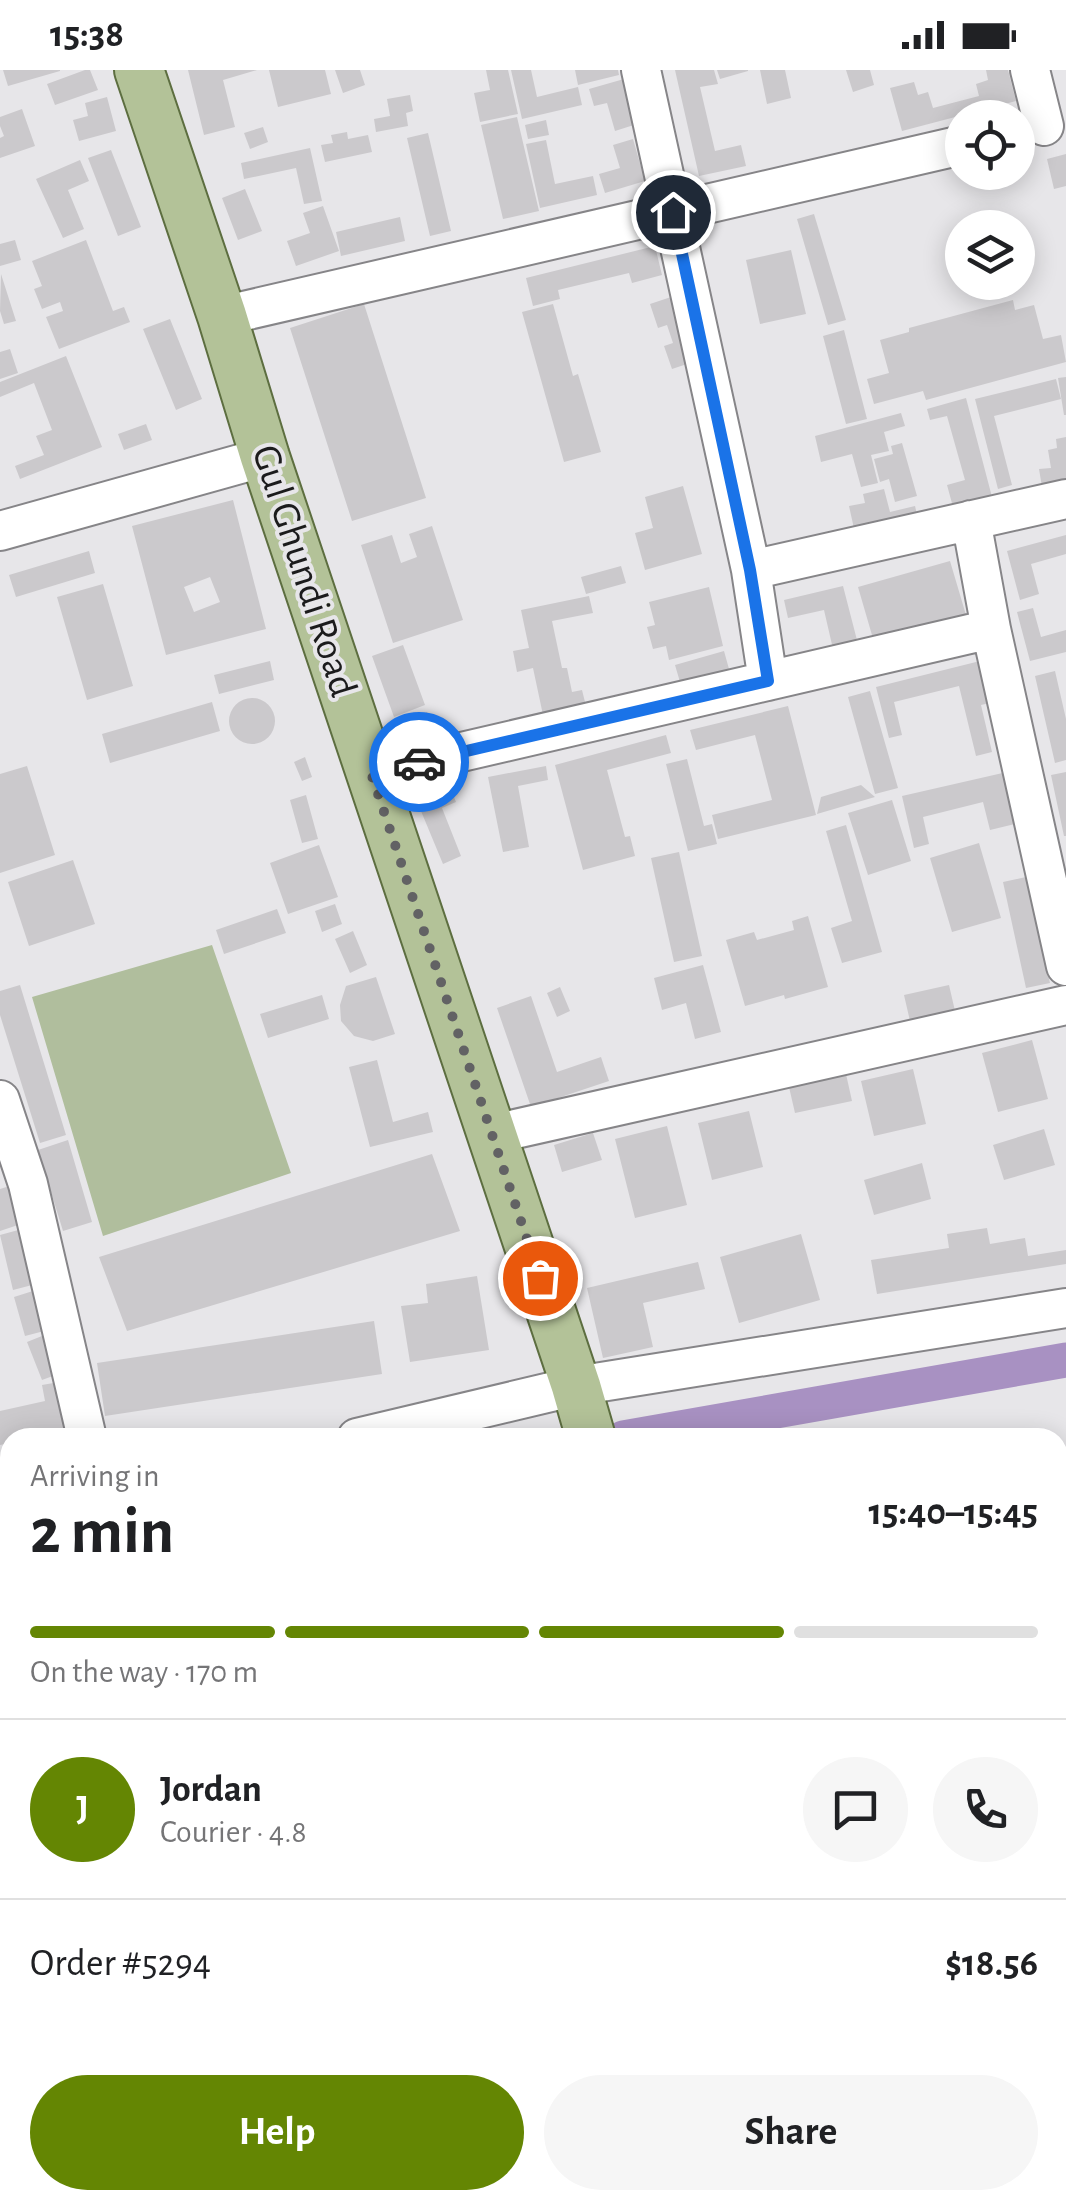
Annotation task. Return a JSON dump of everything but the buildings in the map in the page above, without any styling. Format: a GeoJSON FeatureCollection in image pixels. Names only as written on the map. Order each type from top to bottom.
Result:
{"type":"FeatureCollection","features":[{"type":"Feature","properties":{"kind":"main road","name":"Gul Ghundi Road"},"geometry":{"type":"LineString","coordinates":[[139,70],[583,1412]]}},
{"type":"Feature","properties":{"kind":"street"},"geometry":{"type":"LineString","coordinates":[[642,70],[750,570],[768,681]]}},
{"type":"Feature","properties":{"kind":"street"},"geometry":{"type":"LineString","coordinates":[[1030,70],[1043,127]]}},
{"type":"Feature","properties":{"kind":"street"},"geometry":{"type":"LineString","coordinates":[[222,316],[945,149]]}},
{"type":"Feature","properties":{"kind":"street"},"geometry":{"type":"LineString","coordinates":[[0,530],[265,456]]}},
{"type":"Feature","properties":{"kind":"street"},"geometry":{"type":"LineString","coordinates":[[750,570],[1066,499]]}},
{"type":"Feature","properties":{"kind":"street"},"geometry":{"type":"LineString","coordinates":[[971,520],[991,629],[1066,966]]}},
{"type":"Feature","properties":{"kind":"street"},"geometry":{"type":"LineString","coordinates":[[371,773],[991,629]]}},
{"type":"Feature","properties":{"kind":"street"},"geometry":{"type":"LineString","coordinates":[[492,1134],[1066,1006]]}},
{"type":"Feature","properties":{"kind":"street"},"geometry":{"type":"LineString","coordinates":[[3,1117],[28,1184],[85,1428]]}},
{"type":"Feature","properties":{"kind":"street"},"geometry":{"type":"LineString","coordinates":[[444,1428],[583,1412],[1066,1308]]}},
{"type":"Feature","properties":{"kind":"green space"},"geometry":{"type":"Polygon","coordinates":[[[212,945],[291,1173],[103,1236],[32,997],[212,945]]]}},
{"type":"Feature","properties":{"kind":"waterway"},"geometry":{"type":"LineString","coordinates":[[680,1428],[1066,1360]]}},
{"type":"Feature","properties":{"kind":"way so far"},"geometry":{"type":"LineString","coordinates":[[419,762],[371,773],[540,1278]]}},
{"type":"Feature","properties":{"kind":"route"},"geometry":{"type":"LineString","coordinates":[[419,762],[768,681],[750,570],[673,212]]}}]}
